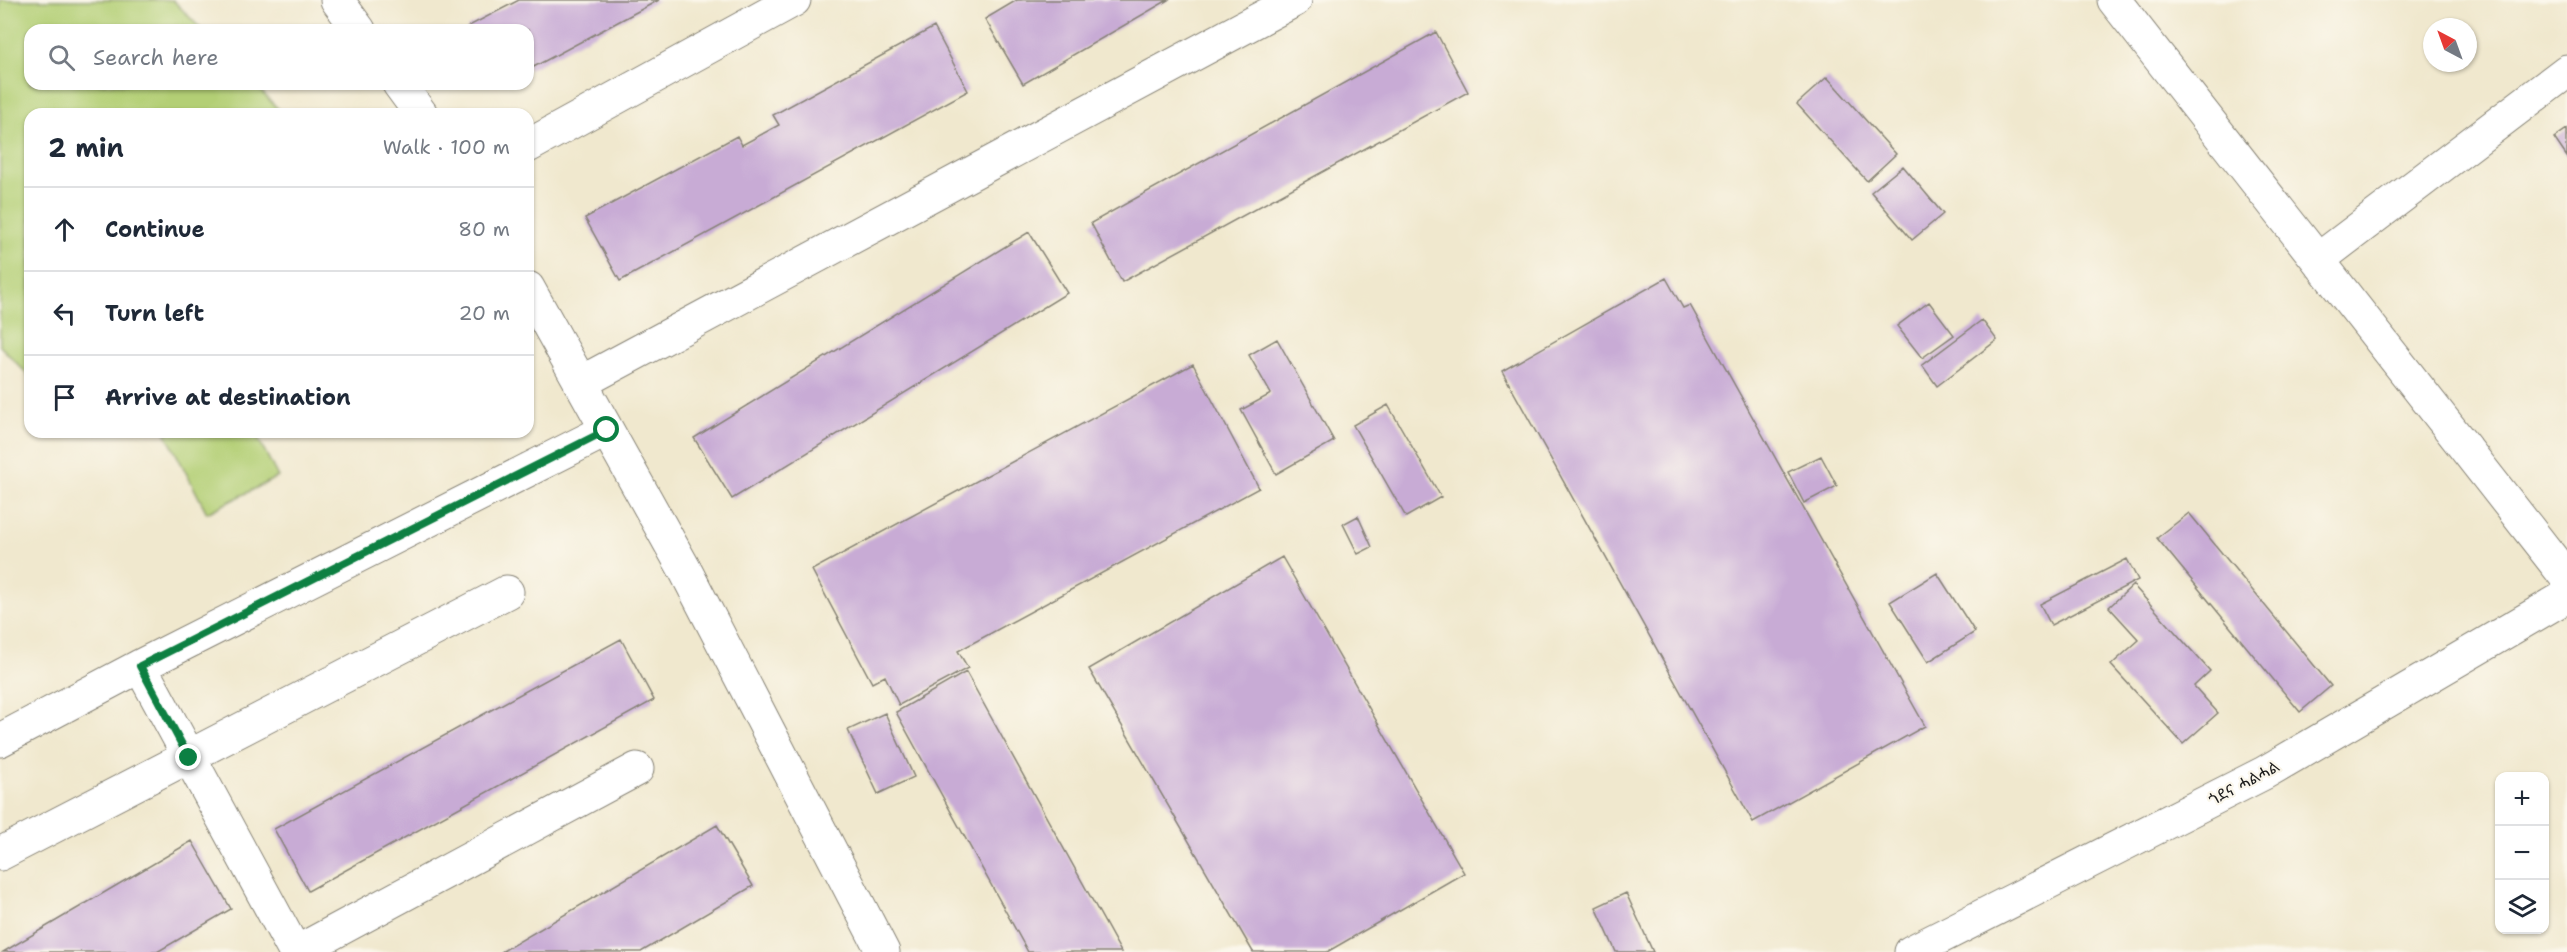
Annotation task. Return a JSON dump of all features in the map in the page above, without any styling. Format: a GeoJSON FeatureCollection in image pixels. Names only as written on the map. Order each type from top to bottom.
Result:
{"type":"FeatureCollection","features":[{"type":"Feature","properties":{"kind":"street"},"geometry":{"type":"LineString","coordinates":[[337,0],[355,24]]}},
{"type":"Feature","properties":{"kind":"street"},"geometry":{"type":"LineString","coordinates":[[534,143],[794,0]]}},
{"type":"Feature","properties":{"kind":"street"},"geometry":{"type":"LineString","coordinates":[[580,382],[1295,0]]}},
{"type":"Feature","properties":{"kind":"street"},"geometry":{"type":"LineString","coordinates":[[2114,0],[2567,578]]}},
{"type":"Feature","properties":{"kind":"street"},"geometry":{"type":"LineString","coordinates":[[2319,259],[2567,71]]}},
{"type":"Feature","properties":{"kind":"street"},"geometry":{"type":"LineString","coordinates":[[403,90],[417,108]]}},
{"type":"Feature","properties":{"kind":"street"},"geometry":{"type":"LineString","coordinates":[[534,299],[685,570],[883,952]]}},
{"type":"Feature","properties":{"kind":"street"},"geometry":{"type":"LineString","coordinates":[[0,740],[140,666],[607,430]]}},
{"type":"Feature","properties":{"kind":"street"},"geometry":{"type":"LineString","coordinates":[[0,854],[507,592]]}},
{"type":"Feature","properties":{"kind":"street","name":"ጎደና ሓልሓል"},"geometry":{"type":"LineString","coordinates":[[1911,952],[2264,773],[2567,596]]}},
{"type":"Feature","properties":{"kind":"street"},"geometry":{"type":"LineString","coordinates":[[140,666],[296,952],[637,769]]}},
{"type":"Feature","properties":{"kind":"green space"},"geometry":{"type":"Polygon","coordinates":[[[0,0],[173,0],[196,24],[24,24],[24,90],[260,90],[277,108],[24,108],[24,371],[0,346],[0,0]]]}},
{"type":"Feature","properties":{"kind":"green space"},"geometry":{"type":"Polygon","coordinates":[[[168,438],[258,438],[278,477],[207,513],[168,438]]]}},
{"type":"Feature","properties":{"kind":"building"},"geometry":{"type":"Polygon","coordinates":[[[519,0],[659,0],[534,67],[534,24],[473,24],[519,0]]]}},
{"type":"Feature","properties":{"kind":"building"},"geometry":{"type":"Polygon","coordinates":[[[1017,0],[1168,0],[1023,84],[985,19],[1017,0]]]}},
{"type":"Feature","properties":{"kind":"building"},"geometry":{"type":"Polygon","coordinates":[[[934,27],[968,91],[620,281],[585,218],[737,136],[742,145],[779,125],[773,115],[934,27]]]}},
{"type":"Feature","properties":{"kind":"building"},"geometry":{"type":"Polygon","coordinates":[[[1436,32],[1468,92],[1122,282],[1091,223],[1436,32]]]}},
{"type":"Feature","properties":{"kind":"building"},"geometry":{"type":"Polygon","coordinates":[[[1827,77],[1896,154],[1867,181],[1797,104],[1827,77]]]}},
{"type":"Feature","properties":{"kind":"building"},"geometry":{"type":"Polygon","coordinates":[[[2567,129],[2567,157],[2554,138],[2567,129]]]}},
{"type":"Feature","properties":{"kind":"building"},"geometry":{"type":"Polygon","coordinates":[[[1903,166],[1943,214],[1912,240],[1871,192],[1903,166]]]}},
{"type":"Feature","properties":{"kind":"building"},"geometry":{"type":"Polygon","coordinates":[[[1029,232],[1067,293],[732,499],[694,438],[1029,232]]]}},
{"type":"Feature","properties":{"kind":"building"},"geometry":{"type":"Polygon","coordinates":[[[1666,278],[1683,308],[1690,305],[1925,726],[1753,822],[1502,371],[1666,278]]]}},
{"type":"Feature","properties":{"kind":"building"},"geometry":{"type":"Polygon","coordinates":[[[1929,302],[1954,335],[1922,358],[1897,326],[1929,302]]]}},
{"type":"Feature","properties":{"kind":"building"},"geometry":{"type":"Polygon","coordinates":[[[1982,320],[1997,340],[1937,386],[1922,365],[1982,320]]]}},
{"type":"Feature","properties":{"kind":"building"},"geometry":{"type":"Polygon","coordinates":[[[1277,339],[1334,441],[1276,474],[1241,410],[1271,394],[1249,355],[1277,339]]]}},
{"type":"Feature","properties":{"kind":"building"},"geometry":{"type":"Polygon","coordinates":[[[1193,364],[1259,488],[958,651],[968,668],[899,705],[885,676],[872,683],[812,570],[1193,364]]]}},
{"type":"Feature","properties":{"kind":"building"},"geometry":{"type":"Polygon","coordinates":[[[1388,405],[1441,497],[1406,517],[1353,425],[1388,405]]]}},
{"type":"Feature","properties":{"kind":"building"},"geometry":{"type":"Polygon","coordinates":[[[1821,456],[1837,486],[1804,503],[1788,472],[1821,456]]]}},
{"type":"Feature","properties":{"kind":"building"},"geometry":{"type":"Polygon","coordinates":[[[2189,513],[2331,686],[2300,712],[2157,538],[2189,513]]]}},
{"type":"Feature","properties":{"kind":"building"},"geometry":{"type":"Polygon","coordinates":[[[1358,516],[1372,547],[1358,554],[1343,524],[1358,516]]]}},
{"type":"Feature","properties":{"kind":"building"},"geometry":{"type":"Polygon","coordinates":[[[1282,557],[1464,873],[1327,952],[1253,952],[1089,669],[1282,557]]]}},
{"type":"Feature","properties":{"kind":"building"},"geometry":{"type":"Polygon","coordinates":[[[2127,559],[2138,580],[2051,625],[2040,604],[2127,559]]]}},
{"type":"Feature","properties":{"kind":"building"},"geometry":{"type":"Polygon","coordinates":[[[1937,573],[1975,632],[1928,662],[1890,602],[1937,573]]]}},
{"type":"Feature","properties":{"kind":"building"},"geometry":{"type":"Polygon","coordinates":[[[2133,585],[2210,671],[2194,686],[2218,713],[2183,744],[2111,665],[2139,640],[2109,607],[2133,585]]]}},
{"type":"Feature","properties":{"kind":"building"},"geometry":{"type":"Polygon","coordinates":[[[621,639],[654,700],[308,891],[274,829],[621,639]]]}},
{"type":"Feature","properties":{"kind":"building"},"geometry":{"type":"Polygon","coordinates":[[[966,672],[1121,952],[1028,952],[896,712],[966,672]]]}},
{"type":"Feature","properties":{"kind":"building"},"geometry":{"type":"Polygon","coordinates":[[[885,713],[914,777],[878,794],[848,730],[885,713]]]}},
{"type":"Feature","properties":{"kind":"building"},"geometry":{"type":"Polygon","coordinates":[[[717,825],[753,886],[641,952],[501,952],[717,825]]]}},
{"type":"Feature","properties":{"kind":"building"},"geometry":{"type":"Polygon","coordinates":[[[192,841],[231,909],[157,952],[3,952],[192,841]]]}},
{"type":"Feature","properties":{"kind":"building"},"geometry":{"type":"Polygon","coordinates":[[[1626,893],[1653,952],[1616,952],[1596,907],[1626,893]]]}},
{"type":"Feature","properties":{"kind":"route"},"geometry":{"type":"LineString","coordinates":[[189,758],[140,666],[607,430]]}}]}
